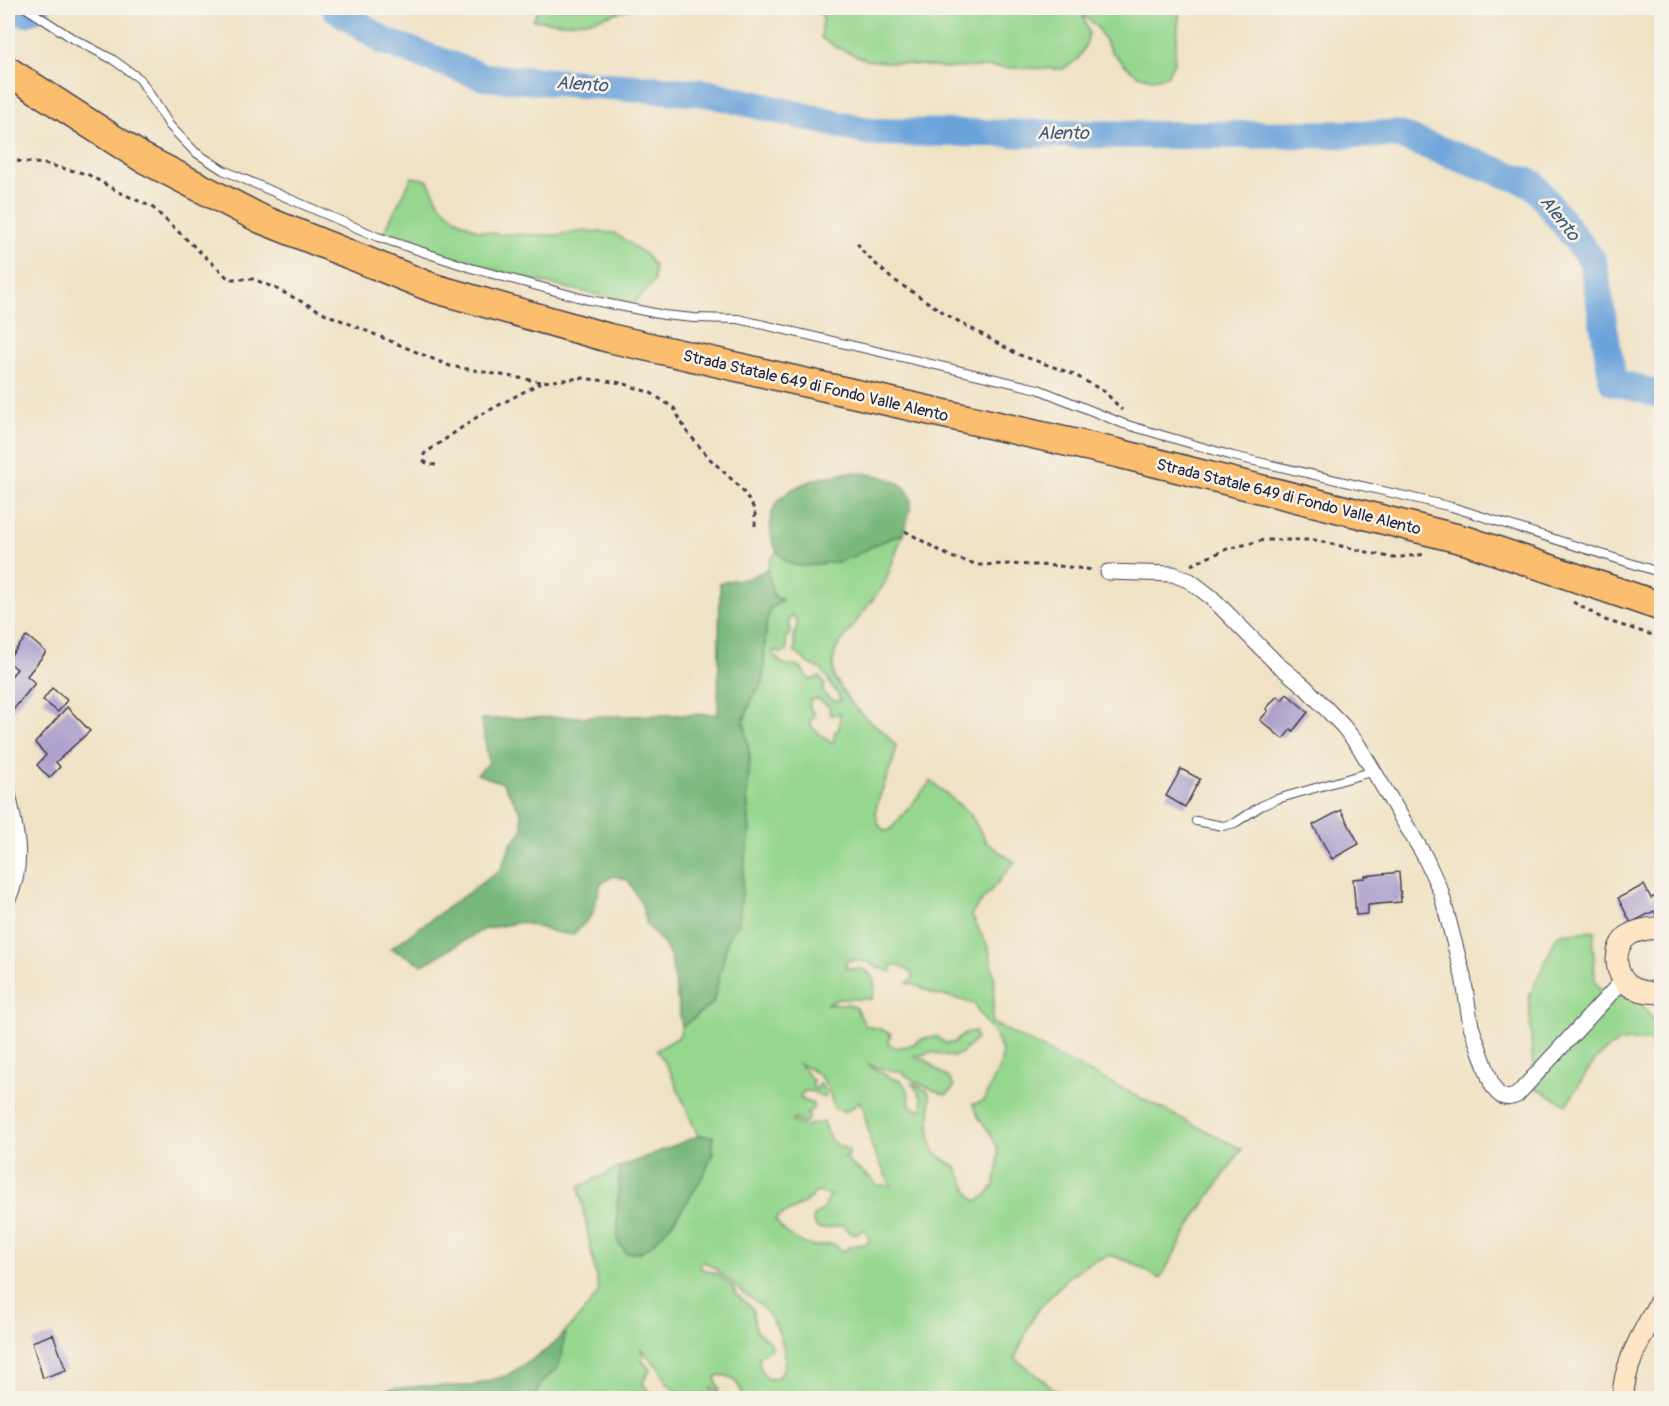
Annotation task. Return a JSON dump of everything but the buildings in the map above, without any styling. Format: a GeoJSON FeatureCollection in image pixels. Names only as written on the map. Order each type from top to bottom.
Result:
{"type":"FeatureCollection","features":[{"type":"Feature","properties":{"kind":"highway","name":"Strada Statale 649 di Fondo Valle Alento"},"geometry":{"type":"LineString","coordinates":[[8,71],[141,157],[251,214],[433,288],[609,338],[1116,453],[1468,541],[1662,607]]}},
{"type":"Feature","properties":{"kind":"main road"},"geometry":{"type":"LineString","coordinates":[[1662,927],[1630,934],[1623,940],[1616,959],[1619,973],[1623,980],[1632,987],[1642,991],[1662,993]]}},
{"type":"Feature","properties":{"kind":"main road"},"geometry":{"type":"LineString","coordinates":[[1623,1398],[1625,1381],[1634,1352],[1662,1298]]}},
{"type":"Feature","properties":{"kind":"street"},"geometry":{"type":"LineString","coordinates":[[1108,572],[1173,574],[1190,580],[1211,597],[1305,687],[1358,745],[1424,855],[1441,892],[1463,976],[1471,1026],[1497,1093],[1506,1098],[1517,1095],[1623,980]]}},
{"type":"Feature","properties":{"kind":"street"},"geometry":{"type":"LineString","coordinates":[[8,794],[19,858],[8,899]]}},
{"type":"Feature","properties":{"kind":"lane"},"geometry":{"type":"LineString","coordinates":[[26,8],[72,38],[112,59],[140,79],[170,126],[195,152],[223,170],[378,237],[471,268],[585,299],[664,315],[738,319],[1038,389],[1140,429],[1233,456],[1452,507],[1662,573]]}},
{"type":"Feature","properties":{"kind":"lane"},"geometry":{"type":"LineString","coordinates":[[1196,821],[1223,826],[1235,823],[1276,799],[1374,771]]}},
{"type":"Feature","properties":{"kind":"path"},"geometry":{"type":"LineString","coordinates":[[8,160],[45,164],[87,174],[152,207],[229,279],[253,279],[326,314],[450,366],[542,382],[582,378],[622,383],[651,393],[674,408],[685,429],[709,458],[750,500],[755,510],[755,527]]}},
{"type":"Feature","properties":{"kind":"path"},"geometry":{"type":"LineString","coordinates":[[857,243],[864,253],[891,278],[949,316],[1017,354],[1073,374],[1105,392],[1140,429]]}},
{"type":"Feature","properties":{"kind":"path"},"geometry":{"type":"LineString","coordinates":[[436,465],[424,461],[424,454],[477,417],[542,382]]}},
{"type":"Feature","properties":{"kind":"path"},"geometry":{"type":"LineString","coordinates":[[905,531],[951,557],[979,565],[1049,566],[1108,572]]}},
{"type":"Feature","properties":{"kind":"path"},"geometry":{"type":"LineString","coordinates":[[1173,574],[1227,549],[1264,540],[1316,540],[1393,558],[1432,553]]}},
{"type":"Feature","properties":{"kind":"path"},"geometry":{"type":"LineString","coordinates":[[1565,597],[1605,620],[1662,638]]}},
{"type":"Feature","properties":{"kind":"green space"},"geometry":{"type":"Polygon","coordinates":[[[539,8],[632,8],[593,20],[565,23],[533,20],[539,8]]]}},
{"type":"Feature","properties":{"kind":"green space"},"geometry":{"type":"Polygon","coordinates":[[[816,8],[1180,8],[1174,62],[1167,76],[1152,79],[1138,75],[1126,66],[1111,51],[1097,27],[1082,14],[1089,33],[1086,44],[1078,59],[1063,69],[946,68],[867,60],[838,48],[821,38],[823,17],[816,8]]]}},
{"type":"Feature","properties":{"kind":"green space"},"geometry":{"type":"Polygon","coordinates":[[[412,177],[427,180],[441,205],[455,218],[477,230],[497,234],[558,235],[584,231],[614,233],[645,254],[654,266],[654,282],[634,303],[518,277],[383,234],[412,177]]]}},
{"type":"Feature","properties":{"kind":"green space"},"geometry":{"type":"Polygon","coordinates":[[[855,472],[880,476],[904,487],[911,504],[903,534],[880,542],[849,559],[799,566],[789,563],[776,549],[770,528],[774,508],[779,500],[805,483],[855,472]]]}},
{"type":"Feature","properties":{"kind":"green space"},"geometry":{"type":"Polygon","coordinates":[[[903,534],[885,583],[836,649],[833,661],[834,677],[850,702],[896,746],[876,809],[877,822],[884,831],[890,830],[931,781],[970,814],[987,843],[1015,862],[971,914],[989,949],[995,982],[992,1023],[1242,1149],[1197,1214],[1160,1279],[1133,1263],[1110,1255],[1089,1263],[1067,1278],[1035,1313],[1015,1358],[1066,1398],[744,1398],[734,1381],[728,1376],[719,1375],[715,1378],[719,1390],[717,1393],[712,1387],[710,1388],[715,1398],[692,1398],[673,1389],[660,1369],[640,1348],[643,1355],[642,1360],[650,1370],[643,1382],[644,1386],[657,1398],[535,1398],[540,1384],[558,1368],[565,1332],[599,1292],[579,1187],[620,1167],[617,1210],[674,1221],[713,1153],[713,1137],[698,1136],[670,1071],[657,1050],[679,1037],[682,1027],[713,1003],[729,935],[739,923],[745,857],[750,835],[747,795],[750,758],[744,720],[752,699],[763,682],[766,625],[770,609],[781,599],[775,597],[770,585],[768,568],[770,562],[777,551],[789,563],[842,561],[903,534]],[[792,615],[789,620],[791,633],[786,638],[787,651],[780,654],[775,650],[772,653],[783,663],[802,669],[810,680],[820,677],[825,685],[822,690],[825,695],[832,700],[840,701],[839,695],[821,669],[807,663],[794,652],[797,621],[792,615]],[[818,699],[810,700],[810,709],[814,716],[810,722],[814,729],[833,743],[835,731],[839,730],[840,713],[830,715],[829,706],[818,699]],[[851,960],[846,962],[846,968],[862,969],[870,974],[874,982],[871,999],[839,999],[826,1004],[848,1004],[856,1008],[866,1026],[891,1034],[888,1044],[897,1048],[936,1036],[945,1043],[954,1043],[963,1035],[975,1031],[976,1039],[962,1053],[953,1057],[931,1052],[914,1057],[926,1060],[949,1078],[954,1087],[946,1095],[918,1083],[899,1071],[867,1064],[901,1081],[908,1089],[910,1106],[919,1110],[923,1108],[921,1097],[912,1083],[928,1091],[930,1138],[935,1152],[957,1169],[976,1201],[986,1196],[994,1185],[998,1169],[998,1149],[978,1117],[973,1104],[985,1098],[1001,1063],[1001,1050],[996,1036],[979,1014],[975,1004],[936,995],[907,983],[913,978],[912,973],[899,965],[891,965],[892,972],[862,961],[851,960]],[[799,1064],[814,1082],[813,1087],[817,1089],[819,1084],[822,1086],[826,1094],[825,1098],[810,1091],[801,1094],[801,1099],[813,1104],[813,1109],[806,1114],[809,1115],[808,1120],[804,1123],[795,1119],[793,1122],[805,1126],[823,1122],[831,1141],[849,1151],[849,1156],[843,1157],[847,1161],[877,1185],[891,1186],[872,1147],[863,1107],[859,1101],[848,1110],[834,1108],[824,1081],[814,1071],[799,1064]],[[816,1192],[807,1201],[775,1219],[792,1237],[810,1245],[831,1244],[843,1251],[852,1246],[869,1243],[864,1229],[851,1234],[844,1225],[817,1228],[813,1222],[814,1216],[823,1209],[831,1195],[816,1192]],[[703,1261],[700,1266],[702,1269],[717,1274],[733,1287],[737,1295],[752,1308],[756,1331],[770,1342],[772,1348],[760,1356],[761,1369],[768,1379],[779,1376],[784,1366],[784,1351],[776,1326],[767,1312],[703,1261]]]}},
{"type":"Feature","properties":{"kind":"green space"},"geometry":{"type":"Polygon","coordinates":[[[767,569],[773,594],[782,600],[770,609],[766,625],[763,682],[752,699],[744,720],[750,758],[747,795],[750,835],[745,857],[739,923],[729,935],[713,1003],[682,1027],[671,959],[664,944],[647,925],[642,905],[628,880],[613,876],[601,883],[592,915],[573,935],[521,922],[484,929],[423,965],[390,949],[501,869],[511,844],[523,829],[521,812],[503,783],[477,774],[489,763],[481,719],[718,714],[720,583],[747,579],[767,569]]]}},
{"type":"Feature","properties":{"kind":"green space"},"geometry":{"type":"Polygon","coordinates":[[[1595,931],[1593,943],[1595,981],[1601,990],[1639,999],[1661,1033],[1661,1043],[1633,1041],[1614,1045],[1597,1058],[1567,1105],[1534,1087],[1529,997],[1558,934],[1595,931]]]}},
{"type":"Feature","properties":{"kind":"green space"},"geometry":{"type":"Polygon","coordinates":[[[698,1136],[713,1136],[713,1150],[708,1166],[692,1194],[671,1224],[650,1246],[640,1252],[626,1253],[618,1242],[617,1210],[620,1167],[698,1136]]]}},
{"type":"Feature","properties":{"kind":"green space"},"geometry":{"type":"Polygon","coordinates":[[[565,1332],[558,1368],[540,1384],[535,1398],[379,1398],[377,1393],[390,1389],[423,1386],[471,1386],[508,1375],[548,1349],[565,1332]]]}},
{"type":"Feature","properties":{"kind":"green space"},"geometry":{"type":"Polygon","coordinates":[[[666,1392],[671,1392],[682,1398],[657,1398],[666,1392]]]}},
{"type":"Feature","properties":{"kind":"waterway","name":"Alento"},"geometry":{"type":"LineString","coordinates":[[13,8],[25,13],[36,8]]}},
{"type":"Feature","properties":{"kind":"waterway","name":"Alento"},"geometry":{"type":"LineString","coordinates":[[335,8],[384,41],[484,77],[706,93],[870,132],[1157,135],[1396,134],[1533,184],[1593,261],[1613,382],[1662,395]]}}]}
